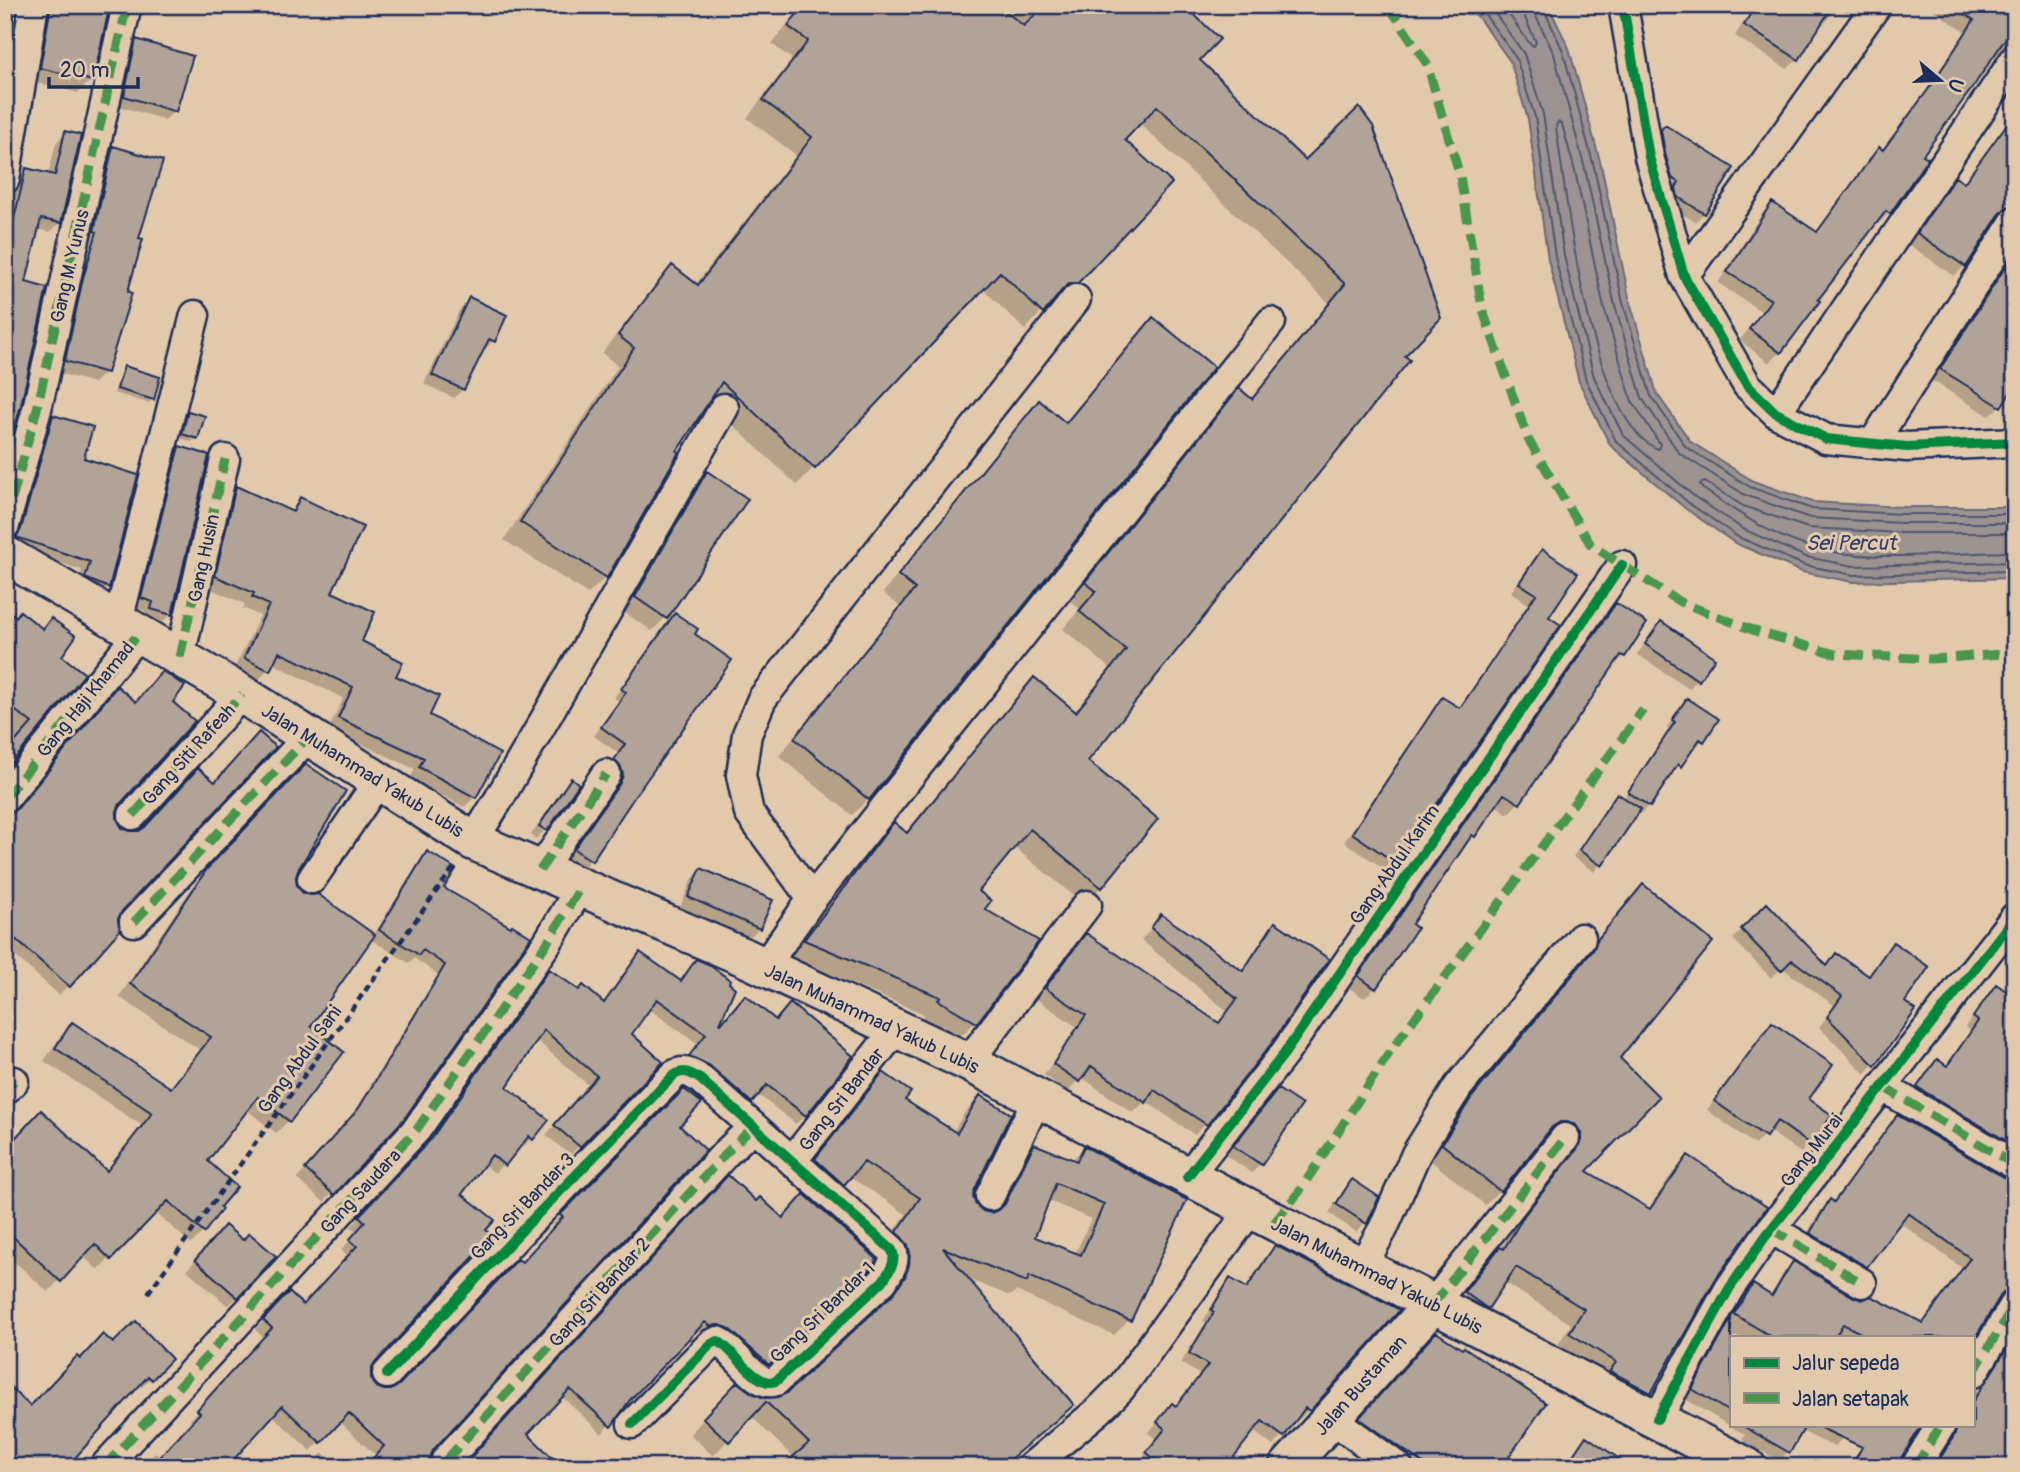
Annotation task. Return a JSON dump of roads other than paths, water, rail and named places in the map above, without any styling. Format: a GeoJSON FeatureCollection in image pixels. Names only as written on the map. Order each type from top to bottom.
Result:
{"type":"FeatureCollection","features":[{"type":"Feature","properties":{"kind":"main road","name":"Jalan Muhammad Yakub Lubis"},"geometry":{"type":"LineString","coordinates":[[5,555],[242,694],[473,841],[764,967],[968,1062],[1747,1467]]}},
{"type":"Feature","properties":{"kind":"main road","name":"Jalan Bustaman"},"geometry":{"type":"LineString","coordinates":[[1288,1467],[1433,1304]]}},
{"type":"Feature","properties":{"kind":"street"},"geometry":{"type":"LineString","coordinates":[[5,179],[34,5]]}},
{"type":"Feature","properties":{"kind":"street","name":"Gang M. Yunus"},"geometry":{"type":"LineString","coordinates":[[5,525],[37,409],[127,5]]}},
{"type":"Feature","properties":{"kind":"street"},"geometry":{"type":"LineString","coordinates":[[1623,5],[1649,157],[1684,276],[1747,385],[1776,412],[1826,439],[1907,447],[2015,442]]}},
{"type":"Feature","properties":{"kind":"street"},"geometry":{"type":"LineString","coordinates":[[1684,276],[1877,5]]}},
{"type":"Feature","properties":{"kind":"street"},"geometry":{"type":"LineString","coordinates":[[1776,412],[2006,91],[2015,59]]}},
{"type":"Feature","properties":{"kind":"street"},"geometry":{"type":"LineString","coordinates":[[1873,443],[2015,220]]}},
{"type":"Feature","properties":{"kind":"street"},"geometry":{"type":"LineString","coordinates":[[812,899],[749,813],[741,775],[747,734],[762,699],[1076,299]]}},
{"type":"Feature","properties":{"kind":"street"},"geometry":{"type":"LineString","coordinates":[[128,627],[195,315]]}},
{"type":"Feature","properties":{"kind":"street"},"geometry":{"type":"LineString","coordinates":[[764,967],[812,899],[1270,323]]}},
{"type":"Feature","properties":{"kind":"street"},"geometry":{"type":"LineString","coordinates":[[473,841],[724,408]]}},
{"type":"Feature","properties":{"kind":"street","name":"Gang Husin"},"geometry":{"type":"LineString","coordinates":[[180,657],[225,459]]}},
{"type":"Feature","properties":{"kind":"street","name":"Gang Abdul Karim"},"geometry":{"type":"LineString","coordinates":[[1187,1177],[1284,1054],[1622,565]]}},
{"type":"Feature","properties":{"kind":"street","name":"Gang Haji Khamad"},"geometry":{"type":"LineString","coordinates":[[5,798],[128,627]]}},
{"type":"Feature","properties":{"kind":"street","name":"Gang Siti Rafeah"},"geometry":{"type":"LineString","coordinates":[[133,815],[242,694]]}},
{"type":"Feature","properties":{"kind":"street"},"geometry":{"type":"LineString","coordinates":[[134,922],[309,736]]}},
{"type":"Feature","properties":{"kind":"street"},"geometry":{"type":"LineString","coordinates":[[540,870],[606,774]]}},
{"type":"Feature","properties":{"kind":"street"},"geometry":{"type":"LineString","coordinates":[[312,878],[379,780]]}},
{"type":"Feature","properties":{"kind":"street","name":"Gang Saudara"},"geometry":{"type":"LineString","coordinates":[[104,1467],[417,1129],[547,943],[580,888]]}},
{"type":"Feature","properties":{"kind":"street"},"geometry":{"type":"LineString","coordinates":[[968,1062],[1087,905]]}},
{"type":"Feature","properties":{"kind":"street","name":"Gang Murai"},"geometry":{"type":"LineString","coordinates":[[1657,1419],[1729,1289],[1771,1229],[1883,1087],[2005,948],[2015,917]]}},
{"type":"Feature","properties":{"kind":"street"},"geometry":{"type":"LineString","coordinates":[[1361,1268],[1383,1229],[1416,1154],[1458,1087],[1581,938]]}},
{"type":"Feature","properties":{"kind":"street","name":"Gang Sri Bandar"},"geometry":{"type":"LineString","coordinates":[[688,1072],[700,1079],[792,1161],[896,1028]]}},
{"type":"Feature","properties":{"kind":"street","name":"Gang Sri Bandar 3"},"geometry":{"type":"LineString","coordinates":[[387,1374],[523,1229],[674,1075],[681,1071],[688,1072]]}},
{"type":"Feature","properties":{"kind":"street"},"geometry":{"type":"LineString","coordinates":[[1883,1087],[2015,1166]]}},
{"type":"Feature","properties":{"kind":"street"},"geometry":{"type":"LineString","coordinates":[[990,1196],[1037,1098]]}},
{"type":"Feature","properties":{"kind":"street","name":"Gang Sri Bandar 2"},"geometry":{"type":"LineString","coordinates":[[446,1460],[753,1126]]}},
{"type":"Feature","properties":{"kind":"street"},"geometry":{"type":"LineString","coordinates":[[1433,1304],[1565,1138]]}},
{"type":"Feature","properties":{"kind":"street","name":"Gang Sri Bandar 1"},"geometry":{"type":"LineString","coordinates":[[632,1424],[711,1344],[718,1341],[727,1346],[760,1381],[769,1384],[776,1381],[883,1281],[893,1265],[895,1257],[892,1251],[792,1161]]}},
{"type":"Feature","properties":{"kind":"street"},"geometry":{"type":"LineString","coordinates":[[1031,1467],[1098,1411],[1121,1388],[1250,1210]]}},
{"type":"Feature","properties":{"kind":"street"},"geometry":{"type":"LineString","coordinates":[[1771,1229],[1862,1283]]}},
{"type":"Feature","properties":{"kind":"street"},"geometry":{"type":"LineString","coordinates":[[1974,1371],[2015,1304]]}},
{"type":"Feature","properties":{"kind":"street"},"geometry":{"type":"LineString","coordinates":[[1331,1418],[1398,1467]]}},
{"type":"Feature","properties":{"kind":"street"},"geometry":{"type":"LineString","coordinates":[[1915,1467],[1940,1426]]}},
{"type":"Feature","properties":{"kind":"water","name":"Sei Percut"},"geometry":{"type":"Polygon","coordinates":[[[1469,5],[1548,5],[1569,48],[1601,165],[1630,302],[1657,394],[1691,442],[1753,481],[1813,502],[1902,507],[2015,507],[2015,578],[1853,582],[1802,572],[1735,543],[1686,509],[1610,445],[1579,382],[1548,259],[1528,119],[1510,61],[1469,5]]]}}]}
